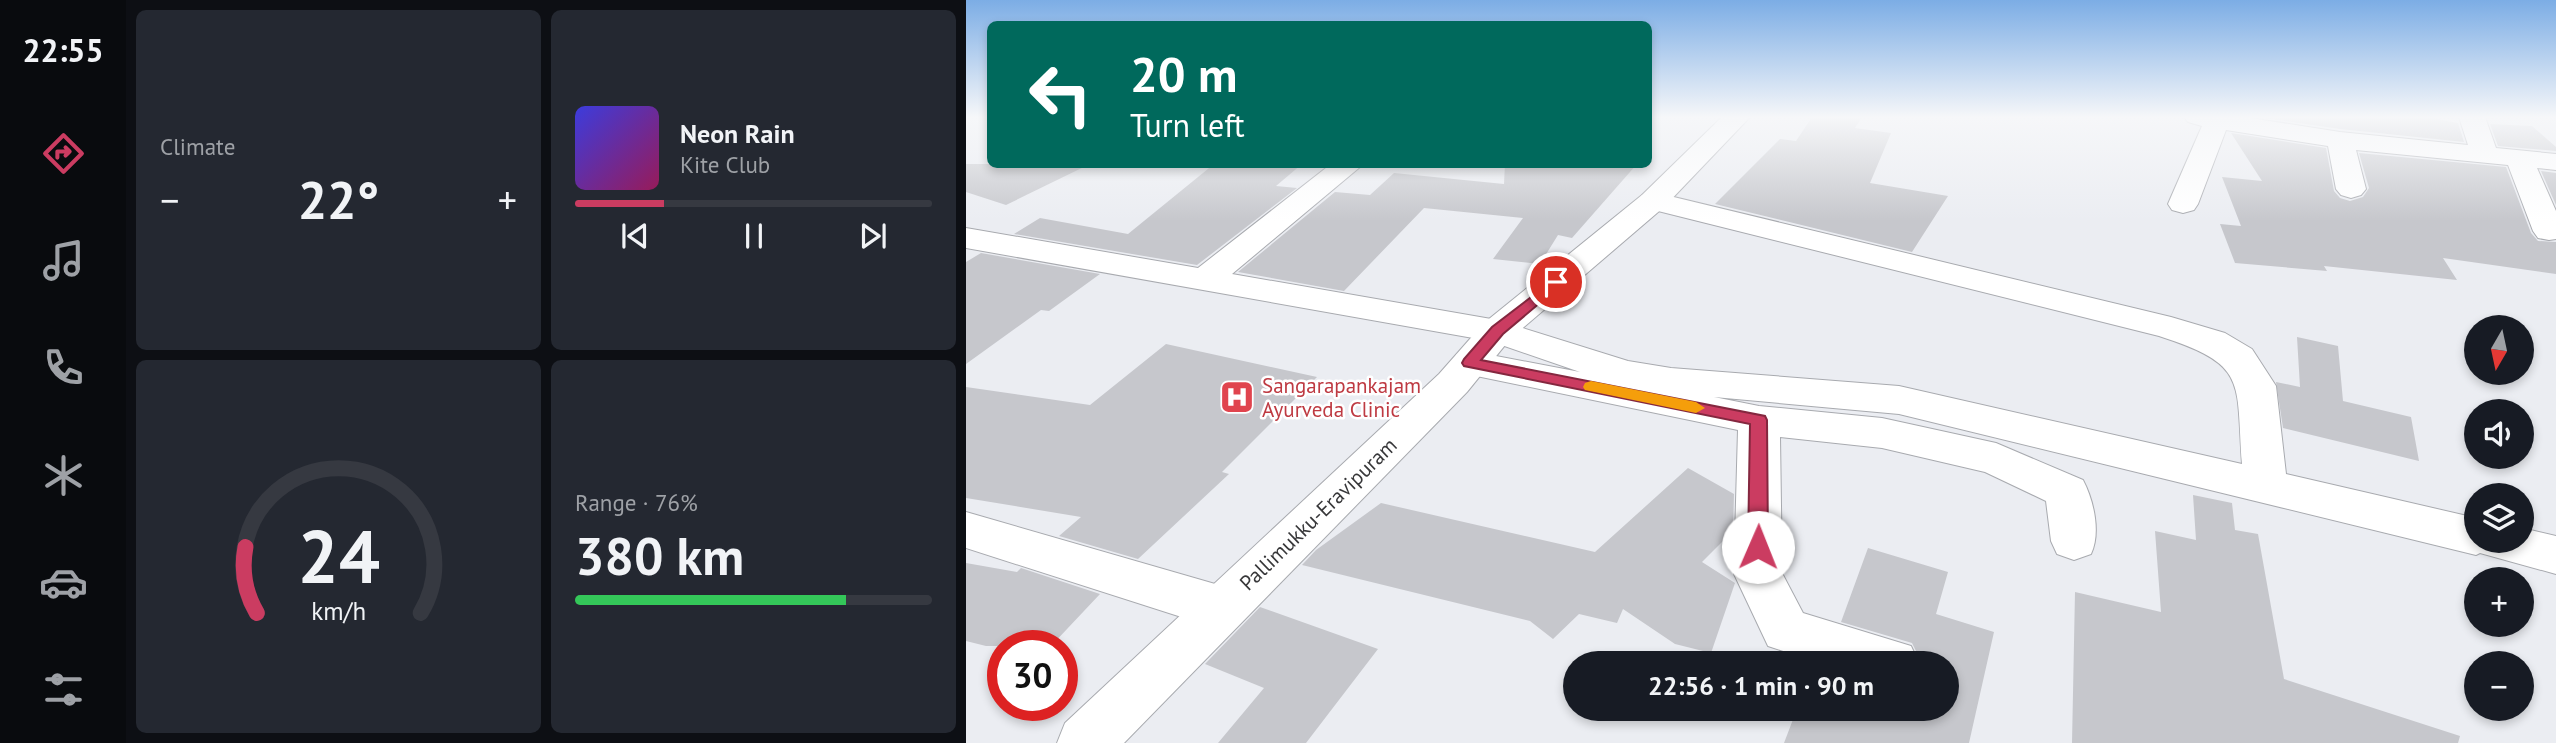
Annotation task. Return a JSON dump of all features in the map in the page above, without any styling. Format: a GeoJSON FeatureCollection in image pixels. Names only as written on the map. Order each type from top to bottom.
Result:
{"type":"FeatureCollection","features":[{"type":"Feature","properties":{"kind":"street","name":"Pallimukku-Eravipuram"},"geometry":{"type":"LineString","coordinates":[[1085,743],[1484,347],[1653,201],[1702,152]]}},
{"type":"Feature","properties":{"kind":"street"},"geometry":{"type":"LineString","coordinates":[[2183,204],[2198,152]]}},
{"type":"Feature","properties":{"kind":"street"},"geometry":{"type":"LineString","coordinates":[[2343,152],[2351,189]]}},
{"type":"Feature","properties":{"kind":"street"},"geometry":{"type":"LineString","coordinates":[[2453,152],[2556,162]]}},
{"type":"Feature","properties":{"kind":"street"},"geometry":{"type":"LineString","coordinates":[[2519,159],[2549,231]]}},
{"type":"Feature","properties":{"kind":"street"},"geometry":{"type":"LineString","coordinates":[[1205,279],[1345,168]]}},
{"type":"Feature","properties":{"kind":"street"},"geometry":{"type":"LineString","coordinates":[[1653,201],[2171,328],[2212,341],[2239,359],[2256,386],[2265,484]]}},
{"type":"Feature","properties":{"kind":"street"},"geometry":{"type":"LineString","coordinates":[[976,247],[1205,279],[1484,347],[1759,420],[1882,433],[1996,459],[2067,492],[2074,541]]}},
{"type":"Feature","properties":{"kind":"street"},"geometry":{"type":"LineString","coordinates":[[1484,347],[1671,381],[1899,400],[2265,484],[2464,533]]}},
{"type":"Feature","properties":{"kind":"street"},"geometry":{"type":"LineString","coordinates":[[1759,420],[1758,574],[1786,630],[1853,651]]}},
{"type":"Feature","properties":{"kind":"street"},"geometry":{"type":"LineString","coordinates":[[966,530],[1222,608]]}},
{"type":"Feature","properties":{"kind":"street"},"geometry":{"type":"LineString","coordinates":[[2534,550],[2556,555]]}},
{"type":"Feature","properties":{"kind":"building"},"geometry":{"type":"Polygon","coordinates":[[[1767,152],[1883,152],[1870,183],[1948,196],[1912,252],[1715,204],[1767,152]]]}},
{"type":"Feature","properties":{"kind":"building"},"geometry":{"type":"Polygon","coordinates":[[[2243,152],[2327,152],[2334,191],[2340,198],[2350,201],[2363,197],[2369,188],[2359,153],[2506,167],[2531,233],[2538,241],[2556,242],[2556,274],[2443,258],[2457,280],[2324,266],[2327,271],[2235,263],[2220,224],[2241,226],[2222,177],[2262,181],[2243,152]]]}},
{"type":"Feature","properties":{"kind":"building"},"geometry":{"type":"Polygon","coordinates":[[[966,164],[987,164],[987,168],[1082,168],[1006,205],[966,192],[966,164]]]}},
{"type":"Feature","properties":{"kind":"building"},"geometry":{"type":"Polygon","coordinates":[[[1209,168],[1297,168],[1276,186],[1297,188],[1197,265],[1014,234],[1040,218],[1128,234],[1209,168]]]}},
{"type":"Feature","properties":{"kind":"building"},"geometry":{"type":"Polygon","coordinates":[[[1505,168],[1633,168],[1572,238],[1558,235],[1540,264],[1493,259],[1523,218],[1424,208],[1344,291],[1238,272],[1335,192],[1370,195],[1394,173],[1504,184],[1505,168]]]}},
{"type":"Feature","properties":{"kind":"building"},"geometry":{"type":"Polygon","coordinates":[[[2541,171],[2556,173],[2556,205],[2541,171]]]}},
{"type":"Feature","properties":{"kind":"building"},"geometry":{"type":"Polygon","coordinates":[[[981,253],[1100,274],[1049,311],[1041,310],[966,364],[966,262],[981,253]]]}},
{"type":"Feature","properties":{"kind":"building"},"geometry":{"type":"Polygon","coordinates":[[[2297,337],[2338,346],[2343,401],[2411,417],[2419,461],[2283,428],[2276,382],[2300,387],[2297,337]]]}},
{"type":"Feature","properties":{"kind":"building"},"geometry":{"type":"Polygon","coordinates":[[[1166,344],[1317,377],[1222,472],[1229,474],[1138,559],[1059,536],[1081,517],[966,498],[966,387],[1090,405],[1166,344]]]}},
{"type":"Feature","properties":{"kind":"building"},"geometry":{"type":"Polygon","coordinates":[[[1688,468],[1734,494],[1733,531],[1702,562],[1735,583],[1712,651],[1675,644],[1623,609],[1617,623],[1579,614],[1553,639],[1530,621],[1302,565],[1316,550],[1381,503],[1595,552],[1688,468]]]}},
{"type":"Feature","properties":{"kind":"building"},"geometry":{"type":"Polygon","coordinates":[[[2193,495],[2232,503],[2235,530],[2258,534],[2284,679],[2460,736],[2458,743],[2072,743],[2075,592],[2161,612],[2155,531],[2196,540],[2193,495]]]}},
{"type":"Feature","properties":{"kind":"building"},"geometry":{"type":"Polygon","coordinates":[[[1868,548],[1948,572],[1936,614],[1994,632],[1969,743],[1784,743],[1792,721],[1959,721],[1959,651],[1916,651],[1912,643],[1841,622],[1868,548]]]}},
{"type":"Feature","properties":{"kind":"building"},"geometry":{"type":"Polygon","coordinates":[[[966,563],[1017,572],[1021,568],[1100,594],[1066,630],[987,630],[987,646],[966,641],[966,563]]]}},
{"type":"Feature","properties":{"kind":"building"},"geometry":{"type":"Polygon","coordinates":[[[1260,607],[1378,649],[1306,743],[1218,743],[1264,688],[1205,664],[1260,607]]]}},
{"type":"Feature","properties":{"kind":"slow traffic"},"geometry":{"type":"LineString","coordinates":[[1591,387],[1696,408]]}},
{"type":"Feature","properties":{"kind":"place","name":"Sangarapankajam Ayurveda Clinic"},"geometry":{"type":"Point","coordinates":[1237,397]}},
{"type":"Feature","properties":{"kind":"route"},"geometry":{"type":"LineString","coordinates":[[1556,282],[1497,331],[1470,363],[1759,420],[1758,547]]}}]}
